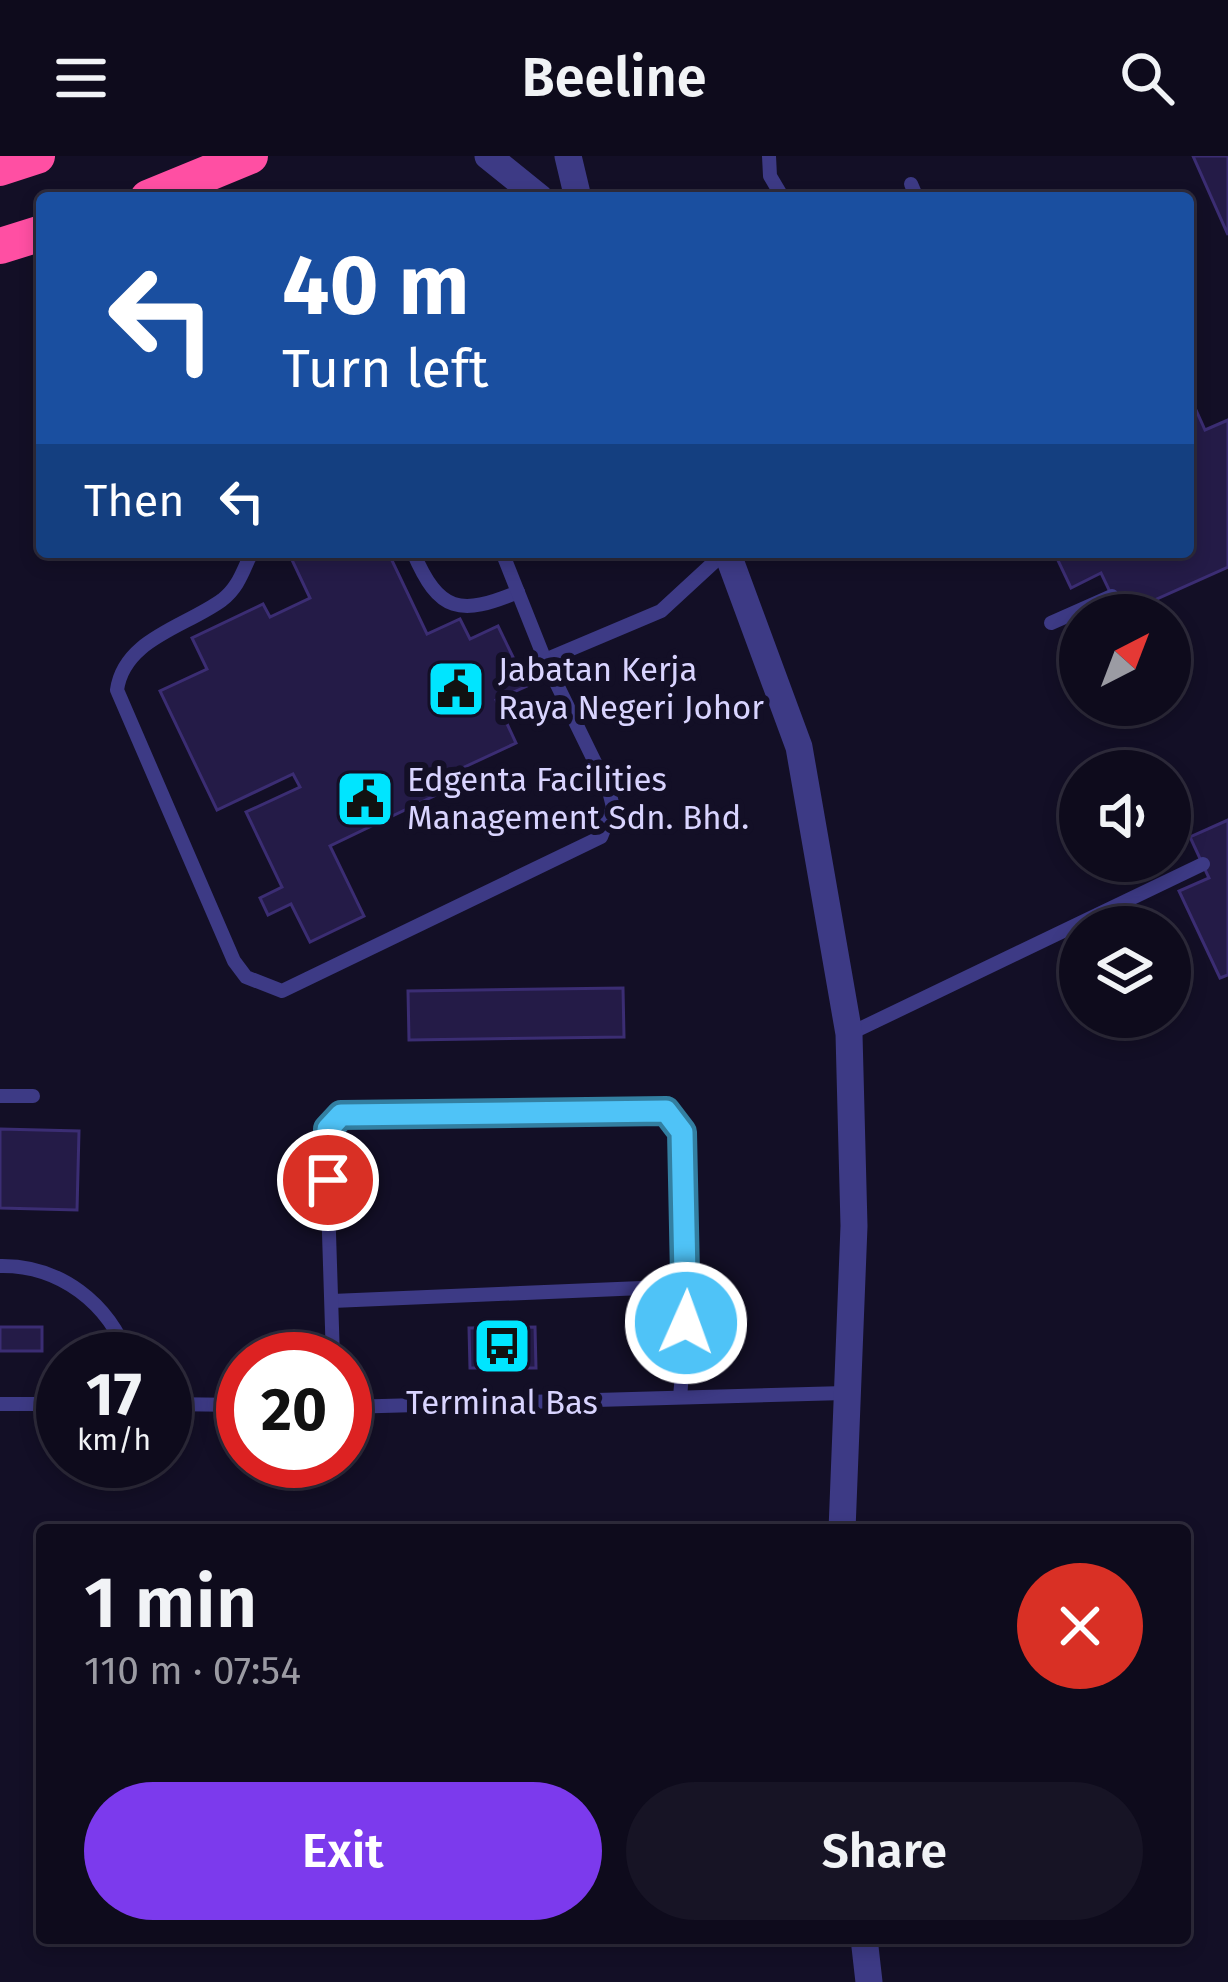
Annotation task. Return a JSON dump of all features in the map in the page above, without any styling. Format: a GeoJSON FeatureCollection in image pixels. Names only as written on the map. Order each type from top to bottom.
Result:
{"type":"FeatureCollection","features":[{"type":"Feature","properties":{"kind":"highway"},"geometry":{"type":"LineString","coordinates":[[0,168],[37,156]]}},
{"type":"Feature","properties":{"kind":"highway"},"geometry":{"type":"LineString","coordinates":[[163,192],[250,156]]}},
{"type":"Feature","properties":{"kind":"highway"},"geometry":{"type":"LineString","coordinates":[[0,246],[36,235]]}},
{"type":"Feature","properties":{"kind":"street"},"geometry":{"type":"LineString","coordinates":[[488,156],[533,192]]}},
{"type":"Feature","properties":{"kind":"street"},"geometry":{"type":"LineString","coordinates":[[568,156],[577,192]]}},
{"type":"Feature","properties":{"kind":"street"},"geometry":{"type":"LineString","coordinates":[[728,558],[799,747],[849,1034],[854,1226],[842,1524]]}},
{"type":"Feature","properties":{"kind":"street"},"geometry":{"type":"LineString","coordinates":[[865,1944],[869,1982]]}},
{"type":"Feature","properties":{"kind":"lane"},"geometry":{"type":"LineString","coordinates":[[769,156],[770,176],[779,192]]}},
{"type":"Feature","properties":{"kind":"lane"},"geometry":{"type":"LineString","coordinates":[[249,558],[224,599],[127,660],[117,690],[234,961],[263,987],[302,986],[602,837],[613,807],[609,791],[545,660],[504,558]]}},
{"type":"Feature","properties":{"kind":"lane"},"geometry":{"type":"LineString","coordinates":[[416,558],[439,598],[459,607],[480,608],[518,592]]}},
{"type":"Feature","properties":{"kind":"lane"},"geometry":{"type":"LineString","coordinates":[[545,660],[661,611],[719,558]]}},
{"type":"Feature","properties":{"kind":"lane"},"geometry":{"type":"LineString","coordinates":[[1051,623],[1059,619]]}},
{"type":"Feature","properties":{"kind":"lane"},"geometry":{"type":"LineString","coordinates":[[849,1034],[1203,864]]}},
{"type":"Feature","properties":{"kind":"lane"},"geometry":{"type":"LineString","coordinates":[[0,1096],[33,1096]]}},
{"type":"Feature","properties":{"kind":"lane"},"geometry":{"type":"LineString","coordinates":[[333,1332],[326,1139],[333,1120],[351,1113],[666,1111],[682,1132],[690,1286],[680,1397]]}},
{"type":"Feature","properties":{"kind":"lane"},"geometry":{"type":"LineString","coordinates":[[0,1265],[50,1273],[79,1289],[103,1311],[114,1332]]}},
{"type":"Feature","properties":{"kind":"lane"},"geometry":{"type":"LineString","coordinates":[[332,1301],[690,1286]]}},
{"type":"Feature","properties":{"kind":"lane"},"geometry":{"type":"LineString","coordinates":[[372,1406],[845,1393]]}},
{"type":"Feature","properties":{"kind":"lane"},"geometry":{"type":"LineString","coordinates":[[0,1404],[36,1403]]}},
{"type":"Feature","properties":{"kind":"building"},"geometry":{"type":"Polygon","coordinates":[[[1193,156],[1228,156],[1228,235],[1193,156]]]}},
{"type":"Feature","properties":{"kind":"building"},"geometry":{"type":"Polygon","coordinates":[[[1194,405],[1205,430],[1228,420],[1228,567],[1168,594],[1111,594],[1101,573],[1071,588],[1057,558],[1194,558],[1194,405]]]}},
{"type":"Feature","properties":{"kind":"building"},"geometry":{"type":"Polygon","coordinates":[[[391,558],[427,634],[460,619],[470,639],[498,626],[527,686],[496,700],[516,743],[456,771],[461,783],[330,846],[364,916],[310,942],[291,904],[268,915],[260,898],[282,887],[246,812],[300,787],[293,774],[217,810],[160,691],[207,669],[192,638],[263,604],[270,617],[310,598],[292,560],[391,558]]]}},
{"type":"Feature","properties":{"kind":"building"},"geometry":{"type":"Polygon","coordinates":[[[1228,820],[1228,975],[1220,978],[1191,916],[1191,906],[1186,906],[1179,891],[1209,878],[1191,837],[1228,820]]]}},
{"type":"Feature","properties":{"kind":"building"},"geometry":{"type":"Polygon","coordinates":[[[623,988],[624,1037],[409,1040],[408,991],[623,988]]]}},
{"type":"Feature","properties":{"kind":"building"},"geometry":{"type":"Polygon","coordinates":[[[0,1129],[79,1131],[77,1210],[0,1208],[0,1129]]]}},
{"type":"Feature","properties":{"kind":"building"},"geometry":{"type":"Polygon","coordinates":[[[0,1327],[42,1327],[42,1332],[36,1332],[36,1351],[0,1351],[0,1327]]]}},
{"type":"Feature","properties":{"kind":"building"},"geometry":{"type":"Polygon","coordinates":[[[535,1327],[536,1368],[470,1368],[469,1328],[535,1327]]]}},
{"type":"Feature","properties":{"kind":"place","name":"Jabatan Kerja Raya Negeri Johor"},"geometry":{"type":"Point","coordinates":[456,689]}},
{"type":"Feature","properties":{"kind":"place","name":"Edgenta Facilities Management Sdn. Bhd."},"geometry":{"type":"Point","coordinates":[365,799]}},
{"type":"Feature","properties":{"kind":"place","name":"Terminal Bas"},"geometry":{"type":"Point","coordinates":[502,1346]}},
{"type":"Feature","properties":{"kind":"route"},"geometry":{"type":"LineString","coordinates":[[328,1180],[328,1129],[341,1115],[666,1111],[682,1132],[690,1286],[686,1323]]}}]}
